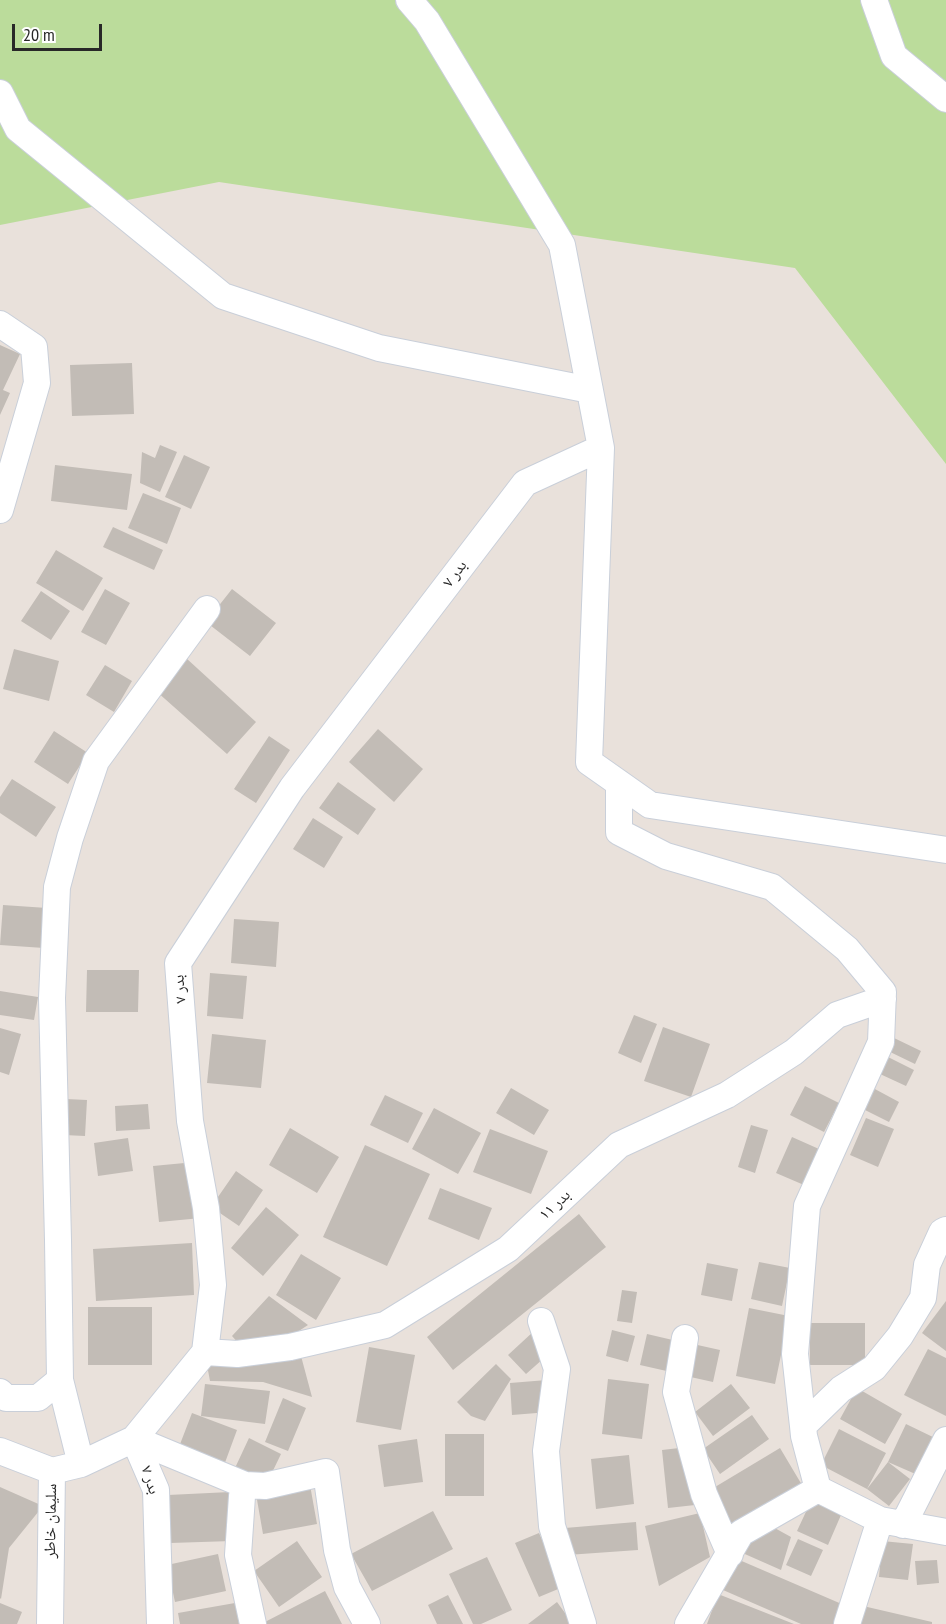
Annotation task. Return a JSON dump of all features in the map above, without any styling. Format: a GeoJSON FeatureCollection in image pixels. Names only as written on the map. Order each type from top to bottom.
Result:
{"type":"FeatureCollection","features":[{"type":"Feature","properties":{"kind":"street"},"geometry":{"type":"LineString","coordinates":[[409,0],[427,21],[562,245],[601,448],[589,762],[650,805],[946,850]]}},
{"type":"Feature","properties":{"kind":"street"},"geometry":{"type":"LineString","coordinates":[[874,0],[894,56],[946,99]]}},
{"type":"Feature","properties":{"kind":"street"},"geometry":{"type":"LineString","coordinates":[[0,93],[18,129],[223,296],[379,348],[590,390]]}},
{"type":"Feature","properties":{"kind":"street"},"geometry":{"type":"LineString","coordinates":[[0,324],[34,347],[37,383],[0,510]]}},
{"type":"Feature","properties":{"kind":"street","name":"بدر ۷"},"geometry":{"type":"LineString","coordinates":[[205,1352],[213,1285],[206,1208],[190,1122],[178,963],[292,788],[525,483],[601,448]]}},
{"type":"Feature","properties":{"kind":"street"},"geometry":{"type":"LineString","coordinates":[[81,1464],[60,1380],[52,998],[57,887],[70,838],[96,761],[207,609]]}},
{"type":"Feature","properties":{"kind":"street"},"geometry":{"type":"LineString","coordinates":[[619,783],[619,832],[666,856],[772,887],[847,949],[883,992],[881,1042],[807,1206],[795,1354],[804,1436],[818,1489]]}},
{"type":"Feature","properties":{"kind":"street","name":"بدر ۱۱"},"geometry":{"type":"LineString","coordinates":[[205,1352],[237,1354],[290,1347],[385,1325],[508,1249],[619,1145],[727,1095],[794,1052],[837,1015],[883,999]]}},
{"type":"Feature","properties":{"kind":"street"},"geometry":{"type":"LineString","coordinates":[[803,1426],[841,1389],[874,1368],[900,1336],[923,1298],[927,1265],[942,1232],[946,1230]]}},
{"type":"Feature","properties":{"kind":"street"},"geometry":{"type":"LineString","coordinates":[[541,1321],[556,1369],[546,1451],[552,1526],[583,1624]]}},
{"type":"Feature","properties":{"kind":"street"},"geometry":{"type":"LineString","coordinates":[[685,1338],[676,1392],[704,1494],[730,1554]]}},
{"type":"Feature","properties":{"kind":"street"},"geometry":{"type":"LineString","coordinates":[[205,1352],[134,1439],[245,1485],[265,1486],[326,1472],[337,1550],[347,1587],[367,1624]]}},
{"type":"Feature","properties":{"kind":"street"},"geometry":{"type":"LineString","coordinates":[[2,1400],[38,1398],[60,1380]]}},
{"type":"Feature","properties":{"kind":"street","name":"بدر ۷"},"geometry":{"type":"LineString","coordinates":[[134,1439],[156,1490],[160,1624]]}},
{"type":"Feature","properties":{"kind":"street","name":"سلیمان خاطر"},"geometry":{"type":"LineString","coordinates":[[50,1624],[52,1471],[81,1464],[134,1439]]}},
{"type":"Feature","properties":{"kind":"street"},"geometry":{"type":"LineString","coordinates":[[847,1624],[891,1522],[946,1440]]}},
{"type":"Feature","properties":{"kind":"street"},"geometry":{"type":"LineString","coordinates":[[0,1451],[52,1471]]}},
{"type":"Feature","properties":{"kind":"street"},"geometry":{"type":"LineString","coordinates":[[245,1485],[242,1496],[238,1554],[253,1624]]}},
{"type":"Feature","properties":{"kind":"street"},"geometry":{"type":"LineString","coordinates":[[688,1624],[741,1533],[818,1489]]}},
{"type":"Feature","properties":{"kind":"street"},"geometry":{"type":"LineString","coordinates":[[818,1489],[891,1522],[946,1532]]}},
{"type":"Feature","properties":{"kind":"green space"},"geometry":{"type":"Polygon","coordinates":[[[0,0],[946,0],[946,464],[795,268],[219,182],[0,225],[0,0]]]}},
{"type":"Feature","properties":{"kind":"building"},"geometry":{"type":"Polygon","coordinates":[[[0,345],[20,354],[3,390],[10,393],[0,415],[0,345]]]}},
{"type":"Feature","properties":{"kind":"building"},"geometry":{"type":"Polygon","coordinates":[[[132,363],[134,414],[72,416],[70,365],[132,363]]]}},
{"type":"Feature","properties":{"kind":"building"},"geometry":{"type":"Polygon","coordinates":[[[160,445],[177,452],[160,492],[140,483],[142,452],[155,458],[160,445]]]}},
{"type":"Feature","properties":{"kind":"building"},"geometry":{"type":"Polygon","coordinates":[[[184,455],[210,467],[191,509],[165,497],[184,455]]]}},
{"type":"Feature","properties":{"kind":"building"},"geometry":{"type":"Polygon","coordinates":[[[55,465],[132,474],[127,510],[51,501],[55,465]]]}},
{"type":"Feature","properties":{"kind":"building"},"geometry":{"type":"Polygon","coordinates":[[[143,493],[181,508],[167,544],[128,528],[143,493]]]}},
{"type":"Feature","properties":{"kind":"building"},"geometry":{"type":"Polygon","coordinates":[[[113,527],[163,550],[154,570],[103,547],[113,527]]]}},
{"type":"Feature","properties":{"kind":"building"},"geometry":{"type":"Polygon","coordinates":[[[56,550],[103,578],[83,611],[36,583],[56,550]]]}},
{"type":"Feature","properties":{"kind":"building"},"geometry":{"type":"Polygon","coordinates":[[[105,589],[130,603],[106,645],[81,632],[105,589]]]}},
{"type":"Feature","properties":{"kind":"building"},"geometry":{"type":"Polygon","coordinates":[[[232,589],[276,623],[250,656],[206,622],[232,589]]]}},
{"type":"Feature","properties":{"kind":"building"},"geometry":{"type":"Polygon","coordinates":[[[41,591],[70,611],[51,640],[21,621],[41,591]]]}},
{"type":"Feature","properties":{"kind":"building"},"geometry":{"type":"Polygon","coordinates":[[[14,649],[59,661],[49,701],[3,689],[14,649]]]}},
{"type":"Feature","properties":{"kind":"building"},"geometry":{"type":"Polygon","coordinates":[[[186,658],[256,722],[227,754],[156,691],[186,658]]]}},
{"type":"Feature","properties":{"kind":"building"},"geometry":{"type":"Polygon","coordinates":[[[105,665],[132,681],[114,712],[86,695],[105,665]]]}},
{"type":"Feature","properties":{"kind":"building"},"geometry":{"type":"Polygon","coordinates":[[[378,729],[423,769],[394,802],[349,762],[378,729]]]}},
{"type":"Feature","properties":{"kind":"building"},"geometry":{"type":"Polygon","coordinates":[[[54,731],[88,753],[68,784],[34,762],[54,731]]]}},
{"type":"Feature","properties":{"kind":"building"},"geometry":{"type":"Polygon","coordinates":[[[269,736],[290,750],[256,803],[234,789],[269,736]]]}},
{"type":"Feature","properties":{"kind":"building"},"geometry":{"type":"Polygon","coordinates":[[[12,779],[56,807],[36,837],[0,813],[0,797],[12,779]]]}},
{"type":"Feature","properties":{"kind":"building"},"geometry":{"type":"Polygon","coordinates":[[[338,782],[376,809],[358,835],[319,808],[338,782]]]}},
{"type":"Feature","properties":{"kind":"building"},"geometry":{"type":"Polygon","coordinates":[[[313,818],[343,837],[324,868],[293,849],[313,818]]]}},
{"type":"Feature","properties":{"kind":"building"},"geometry":{"type":"Polygon","coordinates":[[[3,905],[47,908],[44,948],[0,945],[3,905]]]}},
{"type":"Feature","properties":{"kind":"building"},"geometry":{"type":"Polygon","coordinates":[[[234,919],[279,922],[276,967],[231,963],[234,919]]]}},
{"type":"Feature","properties":{"kind":"building"},"geometry":{"type":"Polygon","coordinates":[[[87,970],[139,970],[138,1012],[86,1012],[87,970]]]}},
{"type":"Feature","properties":{"kind":"building"},"geometry":{"type":"Polygon","coordinates":[[[210,973],[247,976],[243,1019],[207,1016],[210,973]]]}},
{"type":"Feature","properties":{"kind":"building"},"geometry":{"type":"Polygon","coordinates":[[[0,991],[38,997],[34,1020],[0,1015],[0,991]]]}},
{"type":"Feature","properties":{"kind":"building"},"geometry":{"type":"Polygon","coordinates":[[[634,1015],[657,1024],[641,1063],[618,1053],[634,1015]]]}},
{"type":"Feature","properties":{"kind":"building"},"geometry":{"type":"Polygon","coordinates":[[[663,1027],[710,1044],[691,1097],[644,1081],[663,1027]]]}},
{"type":"Feature","properties":{"kind":"building"},"geometry":{"type":"Polygon","coordinates":[[[0,1028],[21,1034],[9,1075],[0,1072],[0,1028]]]}},
{"type":"Feature","properties":{"kind":"building"},"geometry":{"type":"Polygon","coordinates":[[[212,1034],[266,1040],[261,1088],[207,1083],[212,1034]]]}},
{"type":"Feature","properties":{"kind":"building"},"geometry":{"type":"Polygon","coordinates":[[[892,1037],[921,1051],[915,1064],[886,1050],[892,1037]]]}},
{"type":"Feature","properties":{"kind":"building"},"geometry":{"type":"Polygon","coordinates":[[[888,1057],[914,1070],[906,1086],[880,1074],[888,1057]]]}},
{"type":"Feature","properties":{"kind":"building"},"geometry":{"type":"Polygon","coordinates":[[[805,1086],[839,1103],[824,1132],[790,1115],[805,1086]]]}},
{"type":"Feature","properties":{"kind":"building"},"geometry":{"type":"Polygon","coordinates":[[[511,1088],[549,1110],[534,1135],[496,1113],[511,1088]]]}},
{"type":"Feature","properties":{"kind":"building"},"geometry":{"type":"Polygon","coordinates":[[[873,1088],[899,1102],[889,1122],[863,1109],[873,1088]]]}},
{"type":"Feature","properties":{"kind":"building"},"geometry":{"type":"Polygon","coordinates":[[[385,1095],[423,1113],[408,1143],[370,1125],[385,1095]]]}},
{"type":"Feature","properties":{"kind":"building"},"geometry":{"type":"Polygon","coordinates":[[[66,1099],[87,1100],[85,1136],[64,1135],[66,1099]]]}},
{"type":"Feature","properties":{"kind":"building"},"geometry":{"type":"Polygon","coordinates":[[[148,1104],[150,1129],[116,1131],[115,1106],[148,1104]]]}},
{"type":"Feature","properties":{"kind":"building"},"geometry":{"type":"Polygon","coordinates":[[[434,1108],[481,1133],[458,1174],[412,1149],[434,1108]]]}},
{"type":"Feature","properties":{"kind":"building"},"geometry":{"type":"Polygon","coordinates":[[[866,1118],[894,1129],[878,1167],[850,1155],[866,1118]]]}},
{"type":"Feature","properties":{"kind":"building"},"geometry":{"type":"Polygon","coordinates":[[[751,1125],[768,1130],[755,1173],[738,1167],[751,1125]]]}},
{"type":"Feature","properties":{"kind":"building"},"geometry":{"type":"Polygon","coordinates":[[[290,1128],[339,1157],[317,1193],[269,1165],[290,1128]]]}},
{"type":"Feature","properties":{"kind":"building"},"geometry":{"type":"Polygon","coordinates":[[[490,1129],[548,1151],[531,1194],[473,1172],[490,1129]]]}},
{"type":"Feature","properties":{"kind":"building"},"geometry":{"type":"Polygon","coordinates":[[[792,1137],[819,1149],[804,1185],[776,1173],[792,1137]]]}},
{"type":"Feature","properties":{"kind":"building"},"geometry":{"type":"Polygon","coordinates":[[[128,1138],[133,1171],[98,1176],[94,1143],[128,1138]]]}},
{"type":"Feature","properties":{"kind":"building"},"geometry":{"type":"Polygon","coordinates":[[[365,1145],[430,1174],[387,1266],[323,1237],[365,1145]]]}},
{"type":"Feature","properties":{"kind":"building"},"geometry":{"type":"Polygon","coordinates":[[[195,1162],[201,1218],[159,1222],[153,1166],[195,1162]]]}},
{"type":"Feature","properties":{"kind":"building"},"geometry":{"type":"Polygon","coordinates":[[[236,1171],[263,1190],[239,1226],[211,1207],[236,1171]]]}},
{"type":"Feature","properties":{"kind":"building"},"geometry":{"type":"Polygon","coordinates":[[[440,1188],[492,1208],[479,1240],[428,1219],[440,1188]]]}},
{"type":"Feature","properties":{"kind":"building"},"geometry":{"type":"Polygon","coordinates":[[[266,1207],[299,1235],[263,1276],[231,1248],[266,1207]]]}},
{"type":"Feature","properties":{"kind":"building"},"geometry":{"type":"Polygon","coordinates":[[[579,1214],[606,1247],[453,1370],[427,1337],[579,1214]]]}},
{"type":"Feature","properties":{"kind":"building"},"geometry":{"type":"Polygon","coordinates":[[[192,1243],[194,1295],[96,1301],[93,1249],[192,1243]]]}},
{"type":"Feature","properties":{"kind":"building"},"geometry":{"type":"Polygon","coordinates":[[[301,1254],[341,1278],[316,1320],[276,1295],[301,1254]]]}},
{"type":"Feature","properties":{"kind":"building"},"geometry":{"type":"Polygon","coordinates":[[[759,1262],[790,1268],[782,1306],[751,1299],[759,1262]]]}},
{"type":"Feature","properties":{"kind":"building"},"geometry":{"type":"Polygon","coordinates":[[[707,1263],[738,1269],[732,1301],[701,1295],[707,1263]]]}},
{"type":"Feature","properties":{"kind":"building"},"geometry":{"type":"Polygon","coordinates":[[[622,1290],[637,1292],[632,1323],[617,1321],[622,1290]]]}},
{"type":"Feature","properties":{"kind":"building"},"geometry":{"type":"Polygon","coordinates":[[[269,1296],[308,1325],[282,1342],[240,1345],[232,1336],[269,1296]]]}},
{"type":"Feature","properties":{"kind":"building"},"geometry":{"type":"Polygon","coordinates":[[[946,1301],[946,1351],[922,1333],[946,1301]]]}},
{"type":"Feature","properties":{"kind":"building"},"geometry":{"type":"Polygon","coordinates":[[[88,1307],[152,1307],[152,1365],[88,1365],[88,1307]]]}},
{"type":"Feature","properties":{"kind":"building"},"geometry":{"type":"Polygon","coordinates":[[[749,1308],[789,1316],[775,1384],[736,1376],[749,1308]]]}},
{"type":"Feature","properties":{"kind":"building"},"geometry":{"type":"Polygon","coordinates":[[[810,1323],[865,1323],[865,1365],[810,1365],[810,1323]]]}},
{"type":"Feature","properties":{"kind":"building"},"geometry":{"type":"Polygon","coordinates":[[[612,1330],[635,1336],[628,1362],[606,1356],[612,1330]]]}},
{"type":"Feature","properties":{"kind":"building"},"geometry":{"type":"Polygon","coordinates":[[[534,1331],[552,1351],[526,1374],[508,1355],[534,1331]]]}},
{"type":"Feature","properties":{"kind":"building"},"geometry":{"type":"Polygon","coordinates":[[[647,1334],[677,1341],[671,1372],[640,1365],[647,1334]]]}},
{"type":"Feature","properties":{"kind":"building"},"geometry":{"type":"Polygon","coordinates":[[[693,1344],[720,1350],[713,1382],[686,1376],[693,1344]]]}},
{"type":"Feature","properties":{"kind":"building"},"geometry":{"type":"Polygon","coordinates":[[[369,1347],[415,1355],[401,1430],[356,1422],[369,1347]]]}},
{"type":"Feature","properties":{"kind":"building"},"geometry":{"type":"Polygon","coordinates":[[[928,1349],[946,1358],[946,1416],[904,1395],[928,1349]]]}},
{"type":"Feature","properties":{"kind":"building"},"geometry":{"type":"Polygon","coordinates":[[[301,1356],[312,1397],[263,1382],[210,1381],[207,1365],[301,1356]]]}},
{"type":"Feature","properties":{"kind":"building"},"geometry":{"type":"Polygon","coordinates":[[[496,1364],[511,1379],[485,1421],[471,1416],[457,1402],[496,1364]]]}},
{"type":"Feature","properties":{"kind":"building"},"geometry":{"type":"Polygon","coordinates":[[[608,1379],[649,1384],[642,1439],[602,1434],[608,1379]]]}},
{"type":"Feature","properties":{"kind":"building"},"geometry":{"type":"Polygon","coordinates":[[[547,1380],[549,1412],[512,1415],[510,1383],[547,1380]]]}},
{"type":"Feature","properties":{"kind":"building"},"geometry":{"type":"Polygon","coordinates":[[[205,1384],[270,1391],[265,1424],[201,1416],[205,1384]]]}},
{"type":"Feature","properties":{"kind":"building"},"geometry":{"type":"Polygon","coordinates":[[[731,1384],[750,1408],[713,1436],[695,1412],[731,1384]]]}},
{"type":"Feature","properties":{"kind":"building"},"geometry":{"type":"Polygon","coordinates":[[[857,1388],[902,1414],[885,1444],[840,1419],[857,1388]]]}},
{"type":"Feature","properties":{"kind":"building"},"geometry":{"type":"Polygon","coordinates":[[[283,1398],[306,1408],[288,1451],[265,1442],[283,1398]]]}},
{"type":"Feature","properties":{"kind":"building"},"geometry":{"type":"Polygon","coordinates":[[[192,1413],[237,1430],[223,1468],[177,1452],[192,1413]]]}},
{"type":"Feature","properties":{"kind":"building"},"geometry":{"type":"Polygon","coordinates":[[[752,1415],[769,1439],[720,1474],[703,1449],[752,1415]]]}},
{"type":"Feature","properties":{"kind":"building"},"geometry":{"type":"Polygon","coordinates":[[[906,1424],[937,1439],[920,1476],[888,1462],[906,1424]]]}},
{"type":"Feature","properties":{"kind":"building"},"geometry":{"type":"Polygon","coordinates":[[[839,1429],[886,1453],[867,1489],[821,1465],[839,1429]]]}},
{"type":"Feature","properties":{"kind":"building"},"geometry":{"type":"Polygon","coordinates":[[[445,1434],[484,1434],[484,1496],[445,1496],[445,1434]]]}},
{"type":"Feature","properties":{"kind":"building"},"geometry":{"type":"Polygon","coordinates":[[[249,1438],[281,1454],[267,1483],[235,1468],[249,1438]]]}},
{"type":"Feature","properties":{"kind":"building"},"geometry":{"type":"Polygon","coordinates":[[[417,1439],[423,1482],[384,1487],[378,1445],[417,1439]]]}},
{"type":"Feature","properties":{"kind":"building"},"geometry":{"type":"Polygon","coordinates":[[[688,1447],[695,1505],[668,1508],[662,1450],[688,1447]]]}},
{"type":"Feature","properties":{"kind":"building"},"geometry":{"type":"Polygon","coordinates":[[[780,1448],[802,1485],[731,1526],[710,1490],[780,1448]]]}},
{"type":"Feature","properties":{"kind":"building"},"geometry":{"type":"Polygon","coordinates":[[[629,1455],[634,1504],[596,1509],[591,1459],[629,1455]]]}},
{"type":"Feature","properties":{"kind":"building"},"geometry":{"type":"Polygon","coordinates":[[[888,1462],[910,1479],[889,1506],[867,1489],[888,1462]]]}},
{"type":"Feature","properties":{"kind":"building"},"geometry":{"type":"Polygon","coordinates":[[[310,1485],[317,1524],[263,1534],[256,1494],[310,1485]]]}},
{"type":"Feature","properties":{"kind":"building"},"geometry":{"type":"Polygon","coordinates":[[[0,1487],[43,1506],[9,1548],[1,1599],[0,1598],[0,1487]]]}},
{"type":"Feature","properties":{"kind":"building"},"geometry":{"type":"Polygon","coordinates":[[[230,1492],[232,1541],[170,1543],[168,1495],[230,1492]]]}},
{"type":"Feature","properties":{"kind":"building"},"geometry":{"type":"Polygon","coordinates":[[[811,1501],[841,1515],[828,1545],[797,1531],[811,1501]]]}},
{"type":"Feature","properties":{"kind":"building"},"geometry":{"type":"Polygon","coordinates":[[[433,1511],[453,1549],[372,1591],[351,1554],[433,1511]]]}},
{"type":"Feature","properties":{"kind":"building"},"geometry":{"type":"Polygon","coordinates":[[[700,1513],[710,1557],[659,1586],[645,1526],[700,1513]]]}},
{"type":"Feature","properties":{"kind":"building"},"geometry":{"type":"Polygon","coordinates":[[[636,1522],[638,1550],[567,1555],[565,1528],[636,1522]]]}},
{"type":"Feature","properties":{"kind":"building"},"geometry":{"type":"Polygon","coordinates":[[[771,1526],[791,1537],[781,1570],[738,1551],[771,1526]]]}},
{"type":"Feature","properties":{"kind":"building"},"geometry":{"type":"Polygon","coordinates":[[[539,1533],[563,1587],[539,1597],[515,1543],[539,1533]]]}},
{"type":"Feature","properties":{"kind":"building"},"geometry":{"type":"Polygon","coordinates":[[[798,1539],[823,1550],[811,1576],[786,1565],[798,1539]]]}},
{"type":"Feature","properties":{"kind":"building"},"geometry":{"type":"Polygon","coordinates":[[[297,1541],[322,1577],[279,1607],[254,1571],[297,1541]]]}},
{"type":"Feature","properties":{"kind":"building"},"geometry":{"type":"Polygon","coordinates":[[[882,1541],[913,1544],[908,1580],[879,1577],[882,1541]]]}},
{"type":"Feature","properties":{"kind":"building"},"geometry":{"type":"Polygon","coordinates":[[[218,1554],[226,1591],[175,1602],[167,1565],[218,1554]]]}},
{"type":"Feature","properties":{"kind":"building"},"geometry":{"type":"Polygon","coordinates":[[[487,1557],[512,1610],[481,1624],[473,1624],[449,1574],[487,1557]]]}},
{"type":"Feature","properties":{"kind":"building"},"geometry":{"type":"Polygon","coordinates":[[[737,1559],[844,1605],[836,1624],[801,1624],[723,1590],[737,1559]]]}},
{"type":"Feature","properties":{"kind":"building"},"geometry":{"type":"Polygon","coordinates":[[[937,1560],[939,1583],[917,1585],[915,1561],[937,1560]]]}},
{"type":"Feature","properties":{"kind":"building"},"geometry":{"type":"Polygon","coordinates":[[[325,1591],[342,1624],[261,1624],[325,1591]]]}},
{"type":"Feature","properties":{"kind":"building"},"geometry":{"type":"Polygon","coordinates":[[[718,1594],[794,1624],[707,1624],[718,1594]]]}},
{"type":"Feature","properties":{"kind":"building"},"geometry":{"type":"Polygon","coordinates":[[[448,1595],[463,1624],[437,1624],[428,1605],[448,1595]]]}},
{"type":"Feature","properties":{"kind":"building"},"geometry":{"type":"Polygon","coordinates":[[[557,1602],[573,1624],[528,1624],[557,1602]]]}},
{"type":"Feature","properties":{"kind":"building"},"geometry":{"type":"Polygon","coordinates":[[[0,1603],[22,1612],[17,1624],[0,1624],[0,1603]]]}},
{"type":"Feature","properties":{"kind":"building"},"geometry":{"type":"Polygon","coordinates":[[[235,1603],[239,1624],[180,1624],[178,1613],[235,1603]]]}},
{"type":"Feature","properties":{"kind":"building"},"geometry":{"type":"Polygon","coordinates":[[[863,1606],[932,1622],[932,1624],[859,1624],[863,1606]]]}}]}
